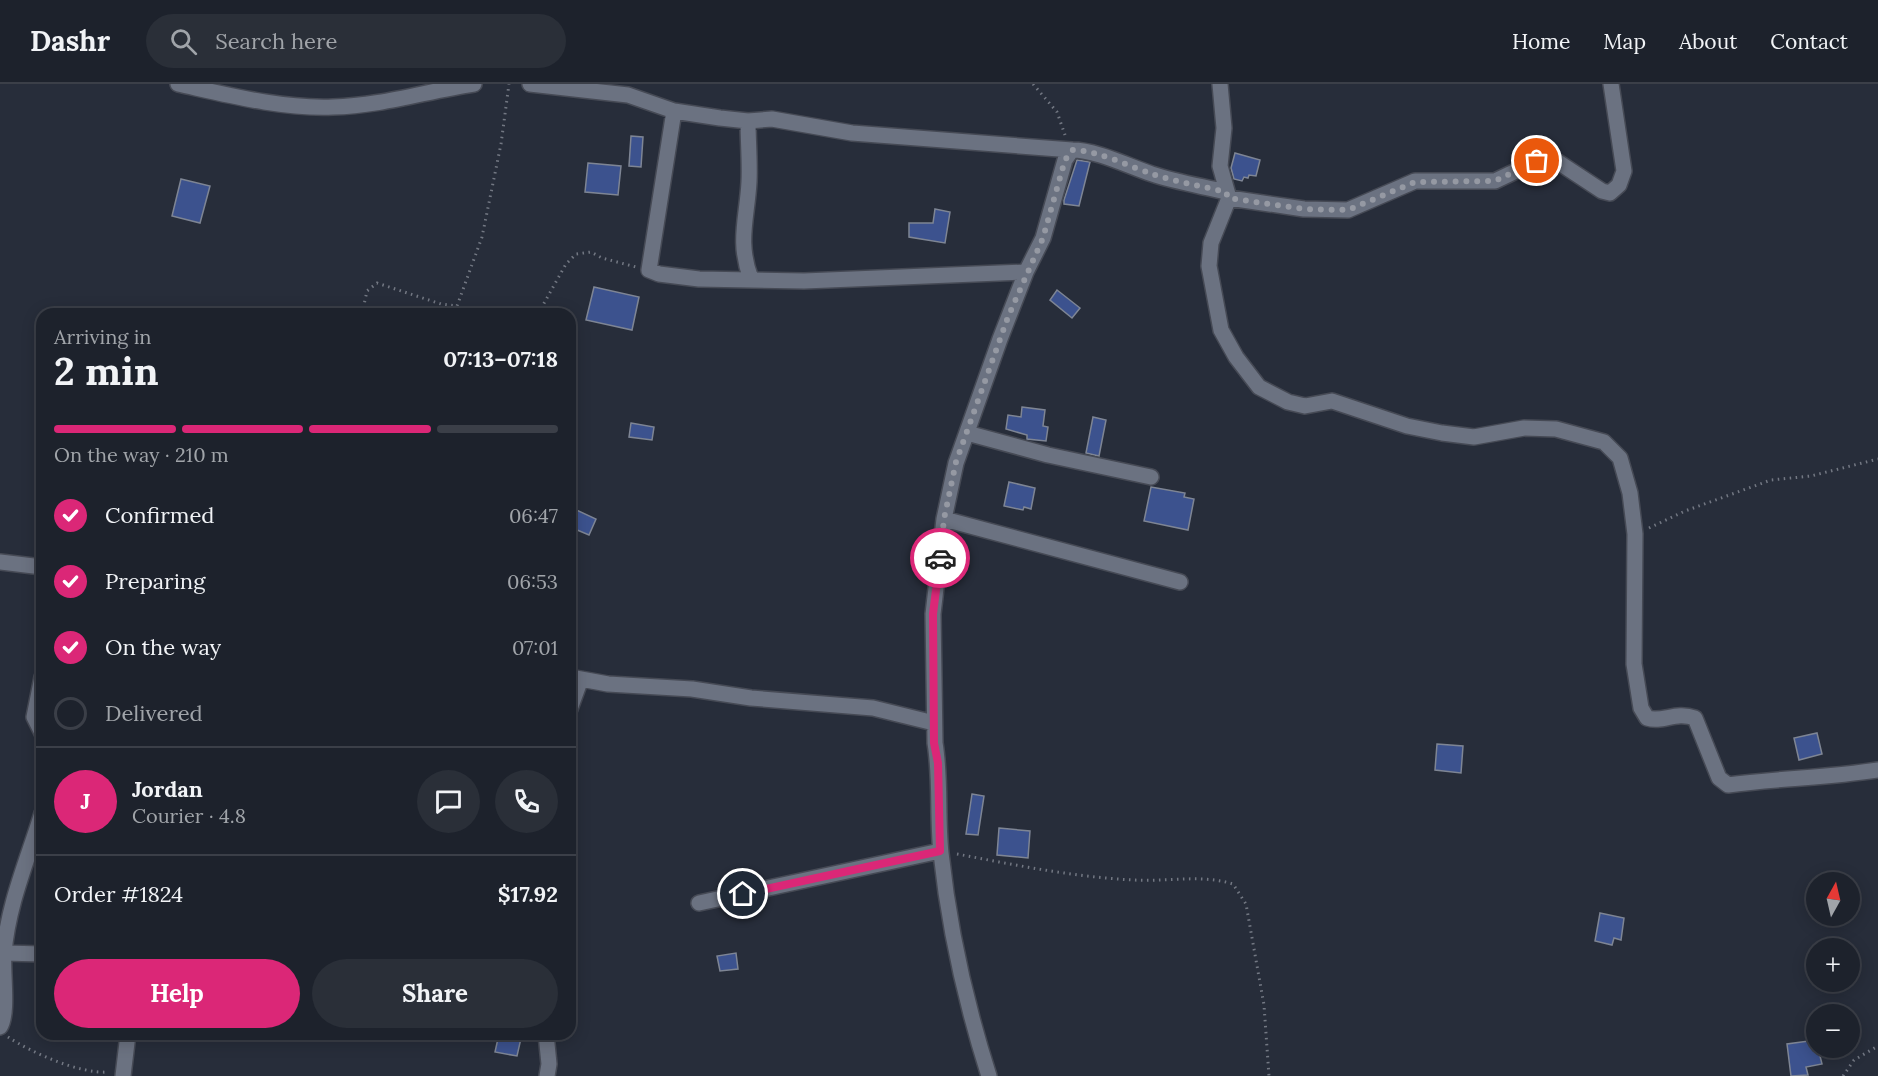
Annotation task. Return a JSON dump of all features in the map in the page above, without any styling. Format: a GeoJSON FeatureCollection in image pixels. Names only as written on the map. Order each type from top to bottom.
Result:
{"type":"FeatureCollection","features":[{"type":"Feature","properties":{"kind":"street"},"geometry":{"type":"LineString","coordinates":[[178,84],[292,106],[332,108],[362,105],[474,84]]}},
{"type":"Feature","properties":{"kind":"street"},"geometry":{"type":"LineString","coordinates":[[530,84],[628,95],[674,111],[748,121],[772,119],[852,133],[1088,150],[1107,159],[1161,177],[1227,195],[1304,209],[1348,210],[1415,182],[1495,181],[1537,161],[1555,160],[1602,191],[1610,193],[1619,185],[1624,171],[1611,84]]}},
{"type":"Feature","properties":{"kind":"street"},"geometry":{"type":"LineString","coordinates":[[1220,84],[1224,128],[1220,166],[1227,195],[1210,243],[1209,266],[1221,330],[1236,357],[1259,387],[1288,402],[1305,406],[1332,401],[1407,426],[1442,433],[1474,437],[1524,428],[1556,429],[1604,442],[1620,458],[1630,493],[1635,534],[1634,664],[1641,708],[1647,718],[1653,720],[1671,715],[1686,715],[1695,718],[1719,778],[1728,785],[1787,778],[1839,777],[1878,770]]}},
{"type":"Feature","properties":{"kind":"street"},"geometry":{"type":"LineString","coordinates":[[674,111],[651,248],[650,270],[659,274],[699,279],[804,281],[1026,272]]}},
{"type":"Feature","properties":{"kind":"street"},"geometry":{"type":"LineString","coordinates":[[748,121],[749,183],[742,232],[743,260],[751,279]]}},
{"type":"Feature","properties":{"kind":"street"},"geometry":{"type":"LineString","coordinates":[[989,1076],[954,946],[940,851],[934,723],[933,614],[944,519],[956,462],[1026,272],[1043,238],[1065,160],[1072,150]]}},
{"type":"Feature","properties":{"kind":"street"},"geometry":{"type":"LineString","coordinates":[[967,433],[1048,455],[1151,477]]}},
{"type":"Feature","properties":{"kind":"street"},"geometry":{"type":"LineString","coordinates":[[944,519],[1180,582]]}},
{"type":"Feature","properties":{"kind":"street"},"geometry":{"type":"LineString","coordinates":[[0,562],[36,566]]}},
{"type":"Feature","properties":{"kind":"street"},"geometry":{"type":"LineString","coordinates":[[576,678],[873,708],[934,723]]}},
{"type":"Feature","properties":{"kind":"street"},"geometry":{"type":"LineString","coordinates":[[0,1027],[3,1010],[3,952],[18,880],[36,830]]}},
{"type":"Feature","properties":{"kind":"street"},"geometry":{"type":"LineString","coordinates":[[699,903],[940,851]]}},
{"type":"Feature","properties":{"kind":"street"},"geometry":{"type":"LineString","coordinates":[[3,952],[36,954]]}},
{"type":"Feature","properties":{"kind":"street"},"geometry":{"type":"LineString","coordinates":[[123,1074],[127,1040]]}},
{"type":"Feature","properties":{"kind":"street"},"geometry":{"type":"LineString","coordinates":[[547,1040],[549,1064],[547,1076]]}},
{"type":"Feature","properties":{"kind":"path"},"geometry":{"type":"LineString","coordinates":[[457,306],[482,237],[501,144],[509,84]]}},
{"type":"Feature","properties":{"kind":"path"},"geometry":{"type":"LineString","coordinates":[[1033,84],[1056,112],[1072,150]]}},
{"type":"Feature","properties":{"kind":"path"},"geometry":{"type":"LineString","coordinates":[[541,308],[566,264],[576,255],[591,252],[602,258],[650,270]]}},
{"type":"Feature","properties":{"kind":"path"},"geometry":{"type":"LineString","coordinates":[[364,308],[368,291],[377,283],[430,301],[464,308]]}},
{"type":"Feature","properties":{"kind":"path"},"geometry":{"type":"LineString","coordinates":[[1635,534],[1684,511],[1771,480],[1811,476],[1878,459]]}},
{"type":"Feature","properties":{"kind":"path"},"geometry":{"type":"LineString","coordinates":[[940,851],[1056,873],[1135,881],[1217,879],[1233,884],[1246,904],[1264,1005],[1269,1076]]}},
{"type":"Feature","properties":{"kind":"path"},"geometry":{"type":"LineString","coordinates":[[0,1032],[18,1044],[57,1061],[99,1073],[123,1074]]}},
{"type":"Feature","properties":{"kind":"path"},"geometry":{"type":"LineString","coordinates":[[1843,1076],[1854,1060],[1878,1046]]}},
{"type":"Feature","properties":{"kind":"building"},"geometry":{"type":"Polygon","coordinates":[[[631,136],[643,137],[641,167],[629,166],[631,136]]]}},
{"type":"Feature","properties":{"kind":"building"},"geometry":{"type":"Polygon","coordinates":[[[1235,153],[1260,160],[1256,176],[1249,175],[1242,181],[1234,179],[1231,168],[1235,153]]]}},
{"type":"Feature","properties":{"kind":"building"},"geometry":{"type":"Polygon","coordinates":[[[1077,160],[1090,162],[1079,206],[1064,204],[1077,160]]]}},
{"type":"Feature","properties":{"kind":"building"},"geometry":{"type":"Polygon","coordinates":[[[588,163],[621,166],[618,195],[585,192],[588,163]]]}},
{"type":"Feature","properties":{"kind":"building"},"geometry":{"type":"Polygon","coordinates":[[[181,179],[210,186],[200,223],[172,216],[181,179]]]}},
{"type":"Feature","properties":{"kind":"building"},"geometry":{"type":"Polygon","coordinates":[[[935,209],[950,212],[945,243],[909,237],[909,223],[933,223],[935,209]]]}},
{"type":"Feature","properties":{"kind":"building"},"geometry":{"type":"Polygon","coordinates":[[[594,287],[639,297],[632,330],[586,320],[594,287]]]}},
{"type":"Feature","properties":{"kind":"building"},"geometry":{"type":"Polygon","coordinates":[[[1057,290],[1080,308],[1072,318],[1050,300],[1057,290]]]}},
{"type":"Feature","properties":{"kind":"building"},"geometry":{"type":"Polygon","coordinates":[[[1022,407],[1045,410],[1043,426],[1048,427],[1046,441],[1027,439],[1027,435],[1006,429],[1008,415],[1021,417],[1022,407]]]}},
{"type":"Feature","properties":{"kind":"building"},"geometry":{"type":"Polygon","coordinates":[[[1093,417],[1106,420],[1099,456],[1086,453],[1093,417]]]}},
{"type":"Feature","properties":{"kind":"building"},"geometry":{"type":"Polygon","coordinates":[[[631,423],[654,427],[652,440],[629,437],[631,423]]]}},
{"type":"Feature","properties":{"kind":"building"},"geometry":{"type":"Polygon","coordinates":[[[1009,482],[1035,488],[1031,509],[1024,507],[1023,510],[1004,506],[1009,482]]]}},
{"type":"Feature","properties":{"kind":"building"},"geometry":{"type":"Polygon","coordinates":[[[1151,487],[1185,493],[1184,497],[1194,499],[1188,530],[1144,521],[1151,487]]]}},
{"type":"Feature","properties":{"kind":"building"},"geometry":{"type":"Polygon","coordinates":[[[576,510],[596,519],[589,535],[576,530],[576,510]]]}},
{"type":"Feature","properties":{"kind":"building"},"geometry":{"type":"Polygon","coordinates":[[[1817,733],[1822,754],[1799,760],[1794,738],[1817,733]]]}},
{"type":"Feature","properties":{"kind":"building"},"geometry":{"type":"Polygon","coordinates":[[[1437,744],[1463,746],[1461,773],[1435,770],[1437,744]]]}},
{"type":"Feature","properties":{"kind":"building"},"geometry":{"type":"Polygon","coordinates":[[[972,794],[984,796],[978,835],[966,834],[972,794]]]}},
{"type":"Feature","properties":{"kind":"building"},"geometry":{"type":"Polygon","coordinates":[[[999,828],[1030,831],[1028,858],[997,855],[999,828]]]}},
{"type":"Feature","properties":{"kind":"building"},"geometry":{"type":"Polygon","coordinates":[[[1600,913],[1624,918],[1621,940],[1614,938],[1612,945],[1595,941],[1600,913]]]}},
{"type":"Feature","properties":{"kind":"building"},"geometry":{"type":"Polygon","coordinates":[[[736,953],[738,969],[720,971],[717,956],[736,953]]]}},
{"type":"Feature","properties":{"kind":"building"},"geometry":{"type":"Polygon","coordinates":[[[498,1040],[521,1040],[517,1056],[495,1052],[498,1040]]]}},
{"type":"Feature","properties":{"kind":"building"},"geometry":{"type":"Polygon","coordinates":[[[1806,1041],[1806,1058],[1820,1058],[1822,1064],[1806,1067],[1808,1075],[1791,1076],[1787,1044],[1806,1041]]]}},
{"type":"Feature","properties":{"kind":"way so far"},"geometry":{"type":"LineString","coordinates":[[940,558],[944,519],[956,462],[1008,317],[1043,238],[1065,160],[1072,150],[1088,150],[1107,159],[1178,182],[1226,192],[1228,198],[1256,200],[1304,209],[1348,210],[1415,182],[1495,181],[1537,161]]}},
{"type":"Feature","properties":{"kind":"route"},"geometry":{"type":"LineString","coordinates":[[743,894],[940,851],[938,763],[934,743],[933,614],[940,558]]}}]}
